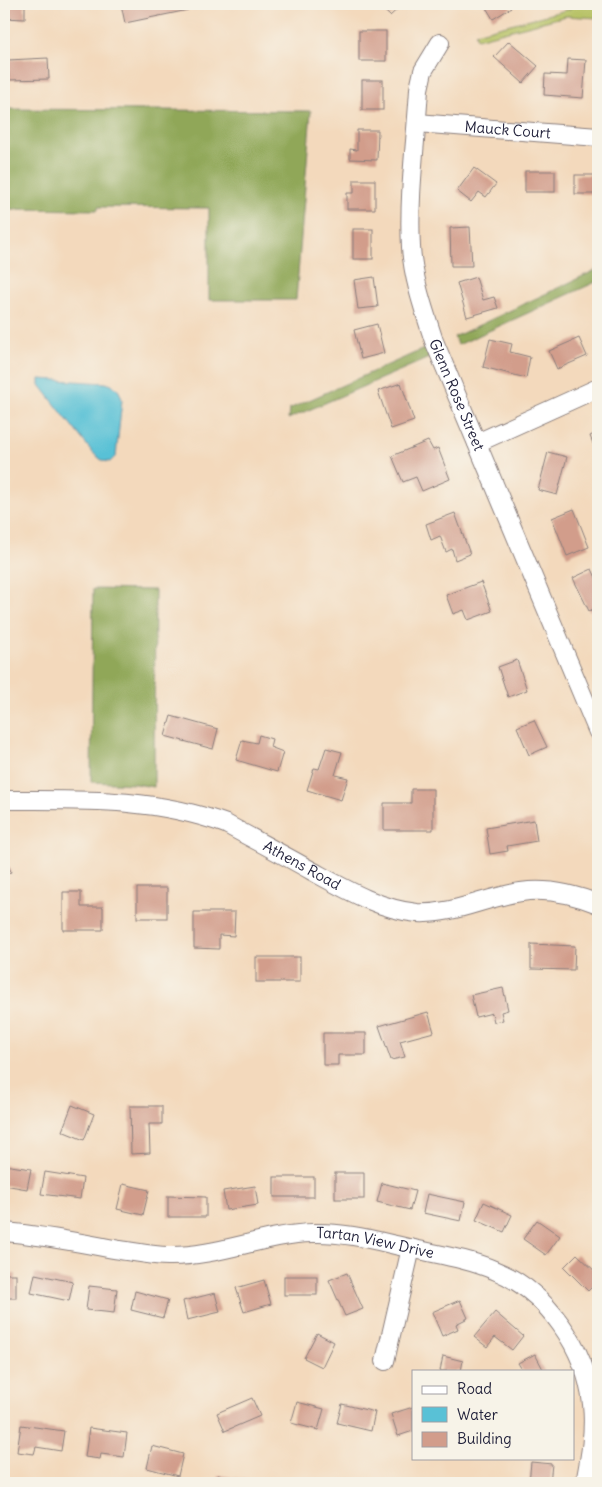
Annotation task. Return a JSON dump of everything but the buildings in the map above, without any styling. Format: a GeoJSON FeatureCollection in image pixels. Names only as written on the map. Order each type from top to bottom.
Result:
{"type":"FeatureCollection","features":[{"type":"Feature","properties":{"kind":"street","name":"Glenn Rose Street"},"geometry":{"type":"LineString","coordinates":[[440,43],[423,71],[419,89],[410,218],[411,249],[415,277],[434,341],[598,732]]}},
{"type":"Feature","properties":{"kind":"street","name":"Mauck Court"},"geometry":{"type":"LineString","coordinates":[[417,123],[598,137]]}},
{"type":"Feature","properties":{"kind":"street"},"geometry":{"type":"LineString","coordinates":[[477,443],[598,388]]}},
{"type":"Feature","properties":{"kind":"street","name":"Athens Road"},"geometry":{"type":"LineString","coordinates":[[4,800],[120,802],[178,809],[203,815],[226,824],[359,896],[385,906],[408,911],[431,913],[454,910],[532,890],[568,893],[598,904]]}},
{"type":"Feature","properties":{"kind":"street","name":"Tartan View Drive"},"geometry":{"type":"LineString","coordinates":[[4,1232],[167,1256],[205,1254],[279,1236],[312,1233],[357,1236],[467,1260],[496,1270],[526,1288],[552,1313],[574,1346],[588,1382],[592,1404],[594,1463],[585,1483]]}},
{"type":"Feature","properties":{"kind":"street"},"geometry":{"type":"LineString","coordinates":[[385,1361],[410,1248]]}},
{"type":"Feature","properties":{"kind":"green space"},"geometry":{"type":"Polygon","coordinates":[[[571,4],[598,4],[598,18],[566,16],[477,39],[475,33],[570,9],[571,4]]]}},
{"type":"Feature","properties":{"kind":"green space"},"geometry":{"type":"Polygon","coordinates":[[[4,109],[311,111],[296,300],[209,300],[209,208],[98,207],[98,210],[4,209],[4,109]]]}},
{"type":"Feature","properties":{"kind":"green space"},"geometry":{"type":"Polygon","coordinates":[[[598,269],[598,281],[458,345],[454,337],[598,269]]]}},
{"type":"Feature","properties":{"kind":"green space"},"geometry":{"type":"Polygon","coordinates":[[[426,348],[429,358],[288,419],[289,409],[426,348]]]}},
{"type":"Feature","properties":{"kind":"green space"},"geometry":{"type":"Polygon","coordinates":[[[93,589],[155,590],[154,787],[91,782],[93,589]]]}},
{"type":"Feature","properties":{"kind":"water"},"geometry":{"type":"Polygon","coordinates":[[[40,379],[106,383],[117,389],[122,400],[116,456],[110,462],[103,461],[93,453],[40,385],[40,379]]]}}]}
